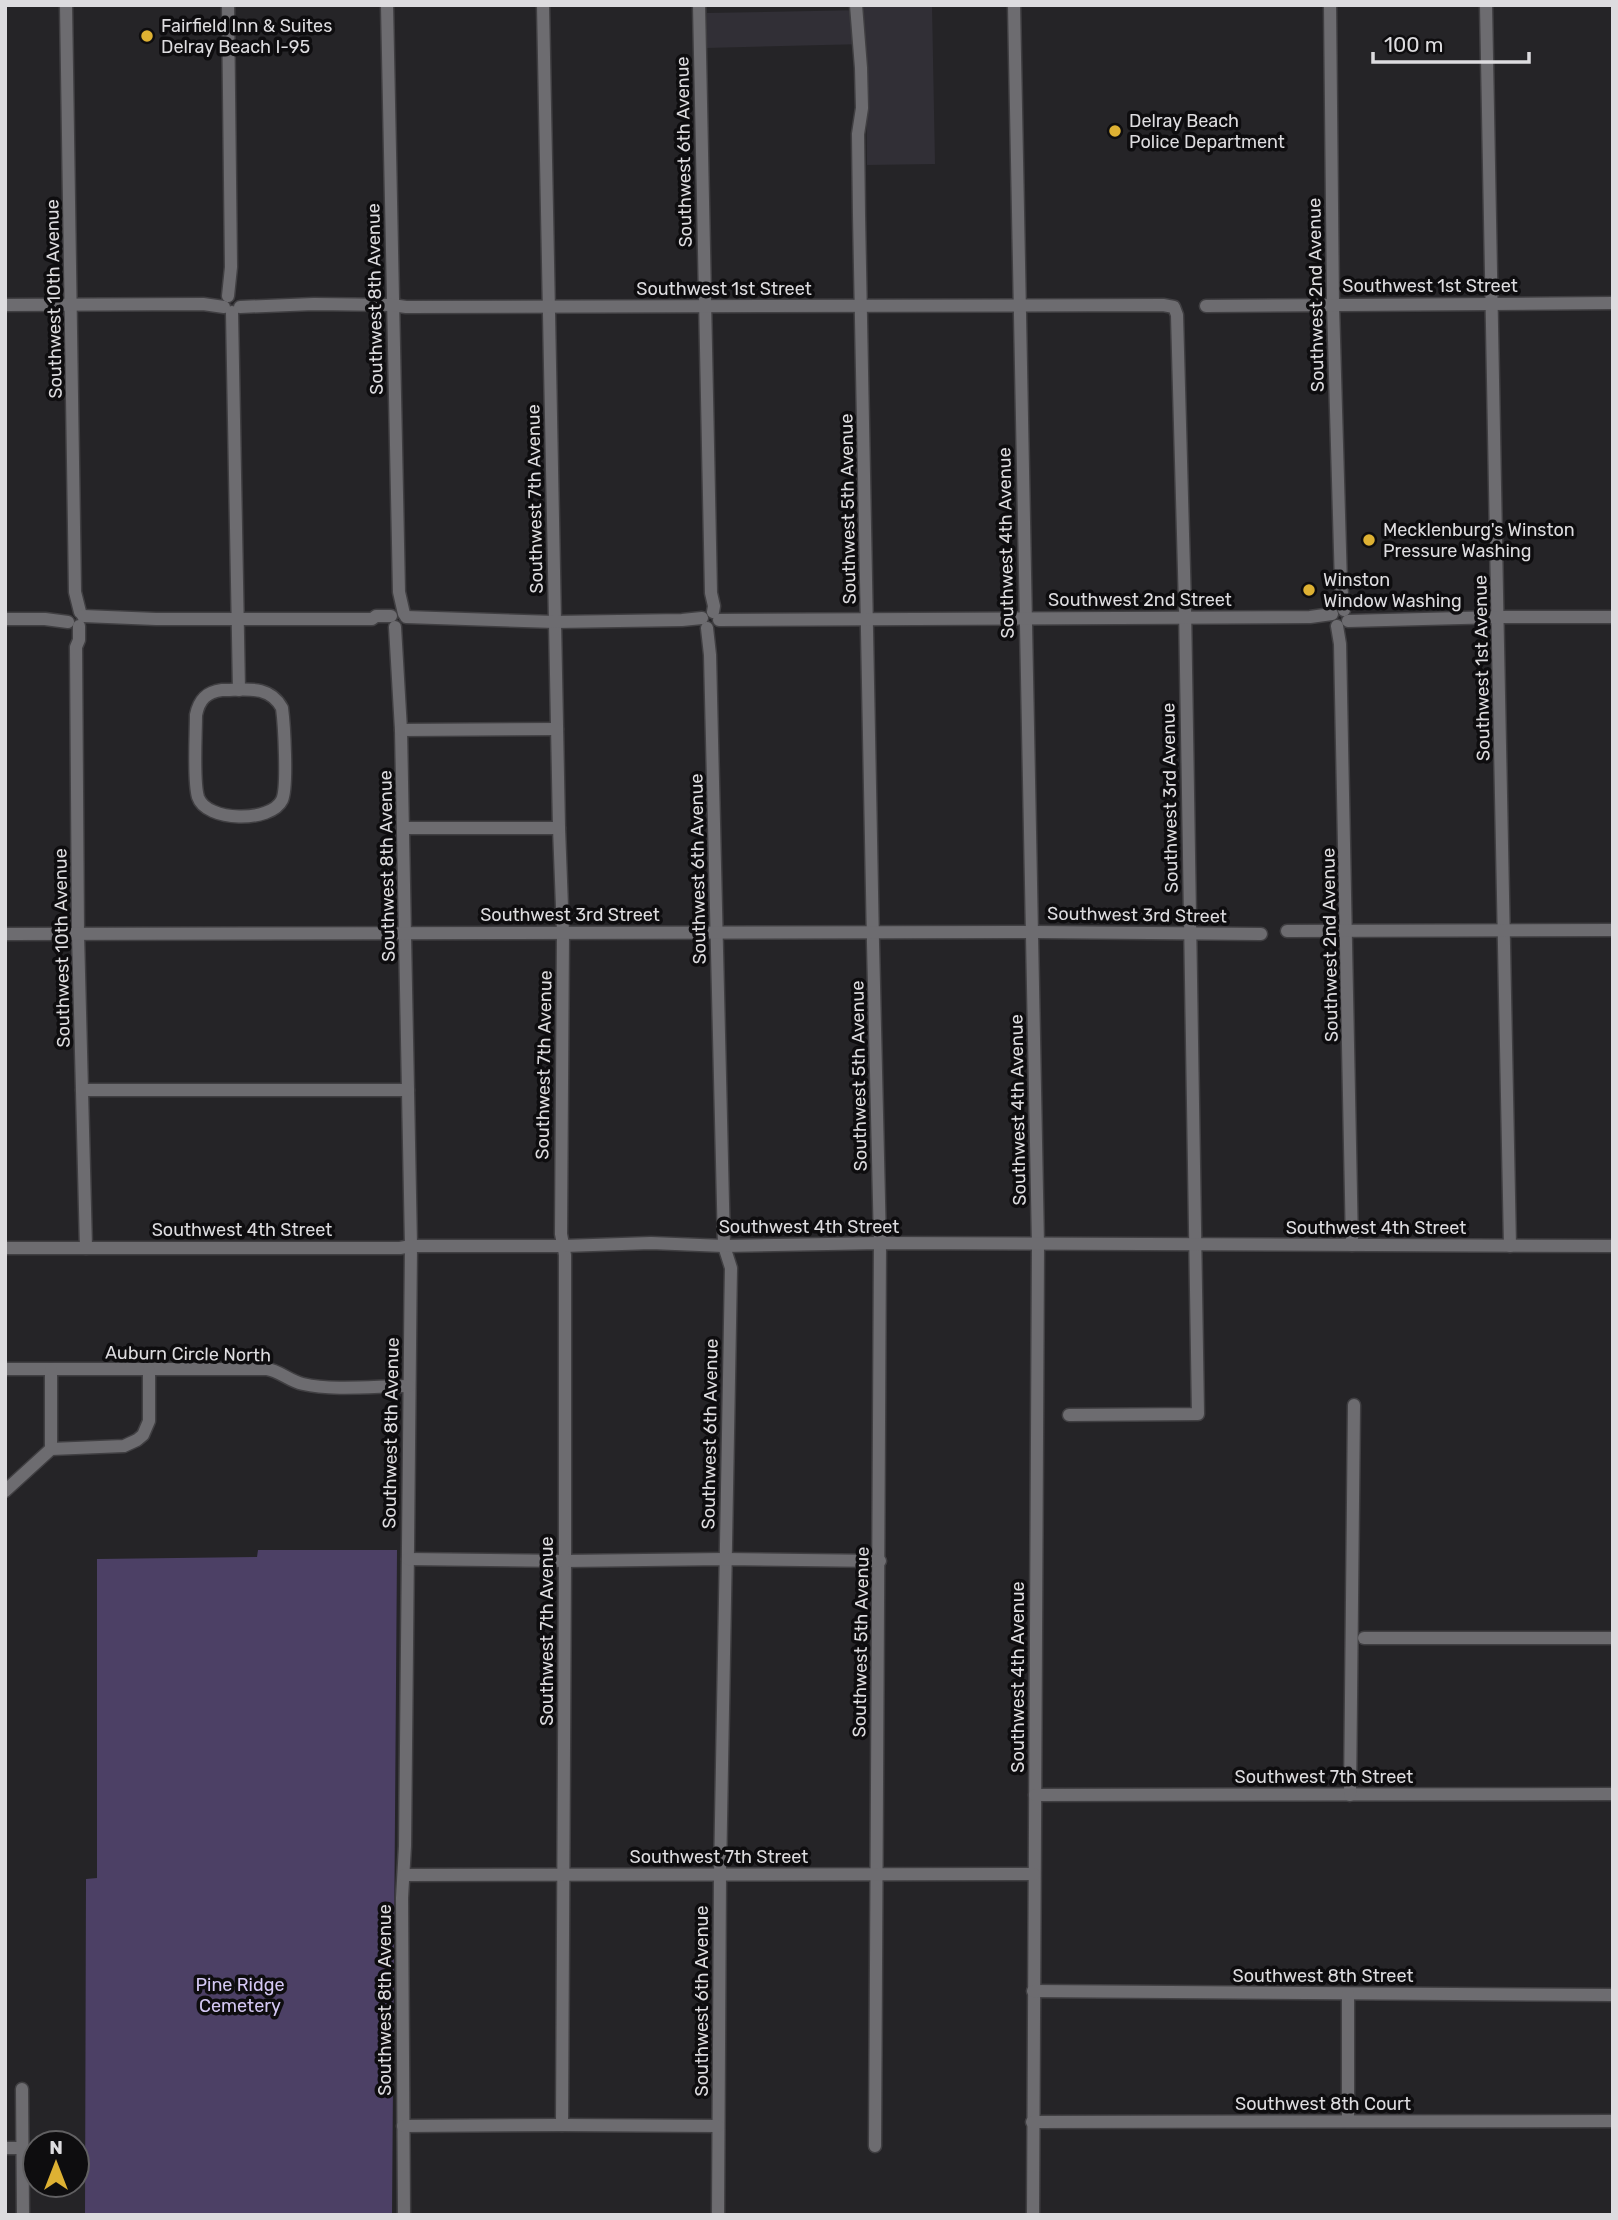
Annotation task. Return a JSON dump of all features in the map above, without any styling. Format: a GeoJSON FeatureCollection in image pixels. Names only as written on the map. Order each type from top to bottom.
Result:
{"type":"FeatureCollection","features":[{"type":"Feature","properties":{"kind":"street","name":"Southwest 10th Avenue"},"geometry":{"type":"LineString","coordinates":[[66,5],[78,934],[86,1248]]}},
{"type":"Feature","properties":{"kind":"street"},"geometry":{"type":"LineString","coordinates":[[228,5],[239,690]]}},
{"type":"Feature","properties":{"kind":"street","name":"Southwest 8th Avenue"},"geometry":{"type":"LineString","coordinates":[[387,5],[399,620],[404,634],[398,651],[411,1245],[402,2126],[404,2215]]}},
{"type":"Feature","properties":{"kind":"street","name":"Southwest 7th Avenue"},"geometry":{"type":"LineString","coordinates":[[543,5],[563,933],[561,1234],[564,1246],[565,1561],[562,2125]]}},
{"type":"Feature","properties":{"kind":"street","name":"Southwest 6th Avenue"},"geometry":{"type":"LineString","coordinates":[[699,5],[711,593],[708,599],[724,1246],[731,1268],[724,1559],[719,2215]]}},
{"type":"Feature","properties":{"kind":"street","name":"Southwest 5th Avenue"},"geometry":{"type":"LineString","coordinates":[[856,5],[862,108],[858,134],[880,1243],[875,2146]]}},
{"type":"Feature","properties":{"kind":"street","name":"Southwest 4th Avenue"},"geometry":{"type":"LineString","coordinates":[[1013,5],[1038,1245],[1033,2215]]}},
{"type":"Feature","properties":{"kind":"street","name":"Southwest 2nd Avenue"},"geometry":{"type":"LineString","coordinates":[[1330,5],[1333,304],[1341,585],[1352,1245]]}},
{"type":"Feature","properties":{"kind":"street","name":"Southwest 1st Avenue"},"geometry":{"type":"LineString","coordinates":[[1486,5],[1510,1246]]}},
{"type":"Feature","properties":{"kind":"street","name":"Southwest 1st Street"},"geometry":{"type":"LineString","coordinates":[[5,305],[203,304],[258,300],[274,306],[392,304],[406,307],[549,308],[1174,307]]}},
{"type":"Feature","properties":{"kind":"street","name":"Southwest 1st Street"},"geometry":{"type":"LineString","coordinates":[[1206,306],[1613,303]]}},
{"type":"Feature","properties":{"kind":"street","name":"Southwest 3rd Avenue"},"geometry":{"type":"LineString","coordinates":[[1069,1415],[1198,1414],[1185,617],[1177,315],[1174,307]]}},
{"type":"Feature","properties":{"kind":"street","name":"Southwest 2nd Street"},"geometry":{"type":"LineString","coordinates":[[5,619],[372,619],[428,624],[436,618],[555,622],[867,618],[1340,618],[1366,615],[1374,620],[1613,617]]}},
{"type":"Feature","properties":{"kind":"street"},"geometry":{"type":"LineString","coordinates":[[239,690],[257,690],[272,695],[282,708],[284,792],[278,806],[272,811],[258,815],[214,814],[198,797],[197,707],[214,691],[239,690]]}},
{"type":"Feature","properties":{"kind":"street"},"geometry":{"type":"LineString","coordinates":[[401,730],[557,729]]}},
{"type":"Feature","properties":{"kind":"street"},"geometry":{"type":"LineString","coordinates":[[403,828],[559,828]]}},
{"type":"Feature","properties":{"kind":"street"},"geometry":{"type":"LineString","coordinates":[[1287,931],[1613,930]]}},
{"type":"Feature","properties":{"kind":"street","name":"Southwest 3rd Street"},"geometry":{"type":"LineString","coordinates":[[5,934],[1261,934]]}},
{"type":"Feature","properties":{"kind":"street"},"geometry":{"type":"LineString","coordinates":[[82,1090],[408,1090]]}},
{"type":"Feature","properties":{"kind":"street","name":"Southwest 4th Street"},"geometry":{"type":"LineString","coordinates":[[5,1248],[400,1248],[411,1245],[564,1246],[671,1243],[724,1246],[880,1243],[1613,1246]]}},
{"type":"Feature","properties":{"kind":"street","name":"Auburn Circle North"},"geometry":{"type":"LineString","coordinates":[[5,1369],[267,1369],[281,1373],[294,1382],[319,1387],[409,1386]]}},
{"type":"Feature","properties":{"kind":"street"},"geometry":{"type":"LineString","coordinates":[[51,1370],[51,1449]]}},
{"type":"Feature","properties":{"kind":"street"},"geometry":{"type":"LineString","coordinates":[[5,1491],[51,1449],[124,1446],[143,1435],[149,1421],[149,1370]]}},
{"type":"Feature","properties":{"kind":"street"},"geometry":{"type":"LineString","coordinates":[[1350,1795],[1354,1405]]}},
{"type":"Feature","properties":{"kind":"street"},"geometry":{"type":"LineString","coordinates":[[408,1559],[880,1561]]}},
{"type":"Feature","properties":{"kind":"street"},"geometry":{"type":"LineString","coordinates":[[1364,1638],[1613,1638]]}},
{"type":"Feature","properties":{"kind":"street","name":"Southwest 7th Street"},"geometry":{"type":"LineString","coordinates":[[1034,1795],[1613,1794]]}},
{"type":"Feature","properties":{"kind":"street","name":"Southwest 7th Street"},"geometry":{"type":"LineString","coordinates":[[404,1875],[1034,1874]]}},
{"type":"Feature","properties":{"kind":"street","name":"Southwest 8th Street"},"geometry":{"type":"LineString","coordinates":[[1033,1992],[1613,1996]]}},
{"type":"Feature","properties":{"kind":"street"},"geometry":{"type":"LineString","coordinates":[[1348,1994],[1348,2121]]}},
{"type":"Feature","properties":{"kind":"street"},"geometry":{"type":"LineString","coordinates":[[22,2090],[23,2129]]}},
{"type":"Feature","properties":{"kind":"street","name":"Southwest 8th Court"},"geometry":{"type":"LineString","coordinates":[[1032,2122],[1613,2120]]}},
{"type":"Feature","properties":{"kind":"street"},"geometry":{"type":"LineString","coordinates":[[402,2126],[718,2126]]}},
{"type":"Feature","properties":{"kind":"shaded area"},"geometry":{"type":"Polygon","coordinates":[[[864,5],[932,5],[935,164],[867,165],[866,44],[706,48],[707,13],[864,10],[864,5]]]}},
{"type":"Feature","properties":{"kind":"green space","name":"Pine Ridge Cemetery"},"geometry":{"type":"Polygon","coordinates":[[[258,1550],[397,1550],[392,2215],[85,2215],[85,2199],[91,2199],[91,2129],[85,2129],[86,1879],[97,1878],[97,1559],[257,1557],[258,1550]]]}},
{"type":"Feature","properties":{"kind":"place","name":"Fairfield Inn & Suites Delray Beach I-95"},"geometry":{"type":"Point","coordinates":[147,36]}},
{"type":"Feature","properties":{"kind":"place","name":"Delray Beach Police Department"},"geometry":{"type":"Point","coordinates":[1115,131]}},
{"type":"Feature","properties":{"kind":"place","name":"Mecklenburg's Winston Pressure Washing"},"geometry":{"type":"Point","coordinates":[1369,540]}},
{"type":"Feature","properties":{"kind":"place","name":"Winston Window Washing"},"geometry":{"type":"Point","coordinates":[1309,590]}}]}
